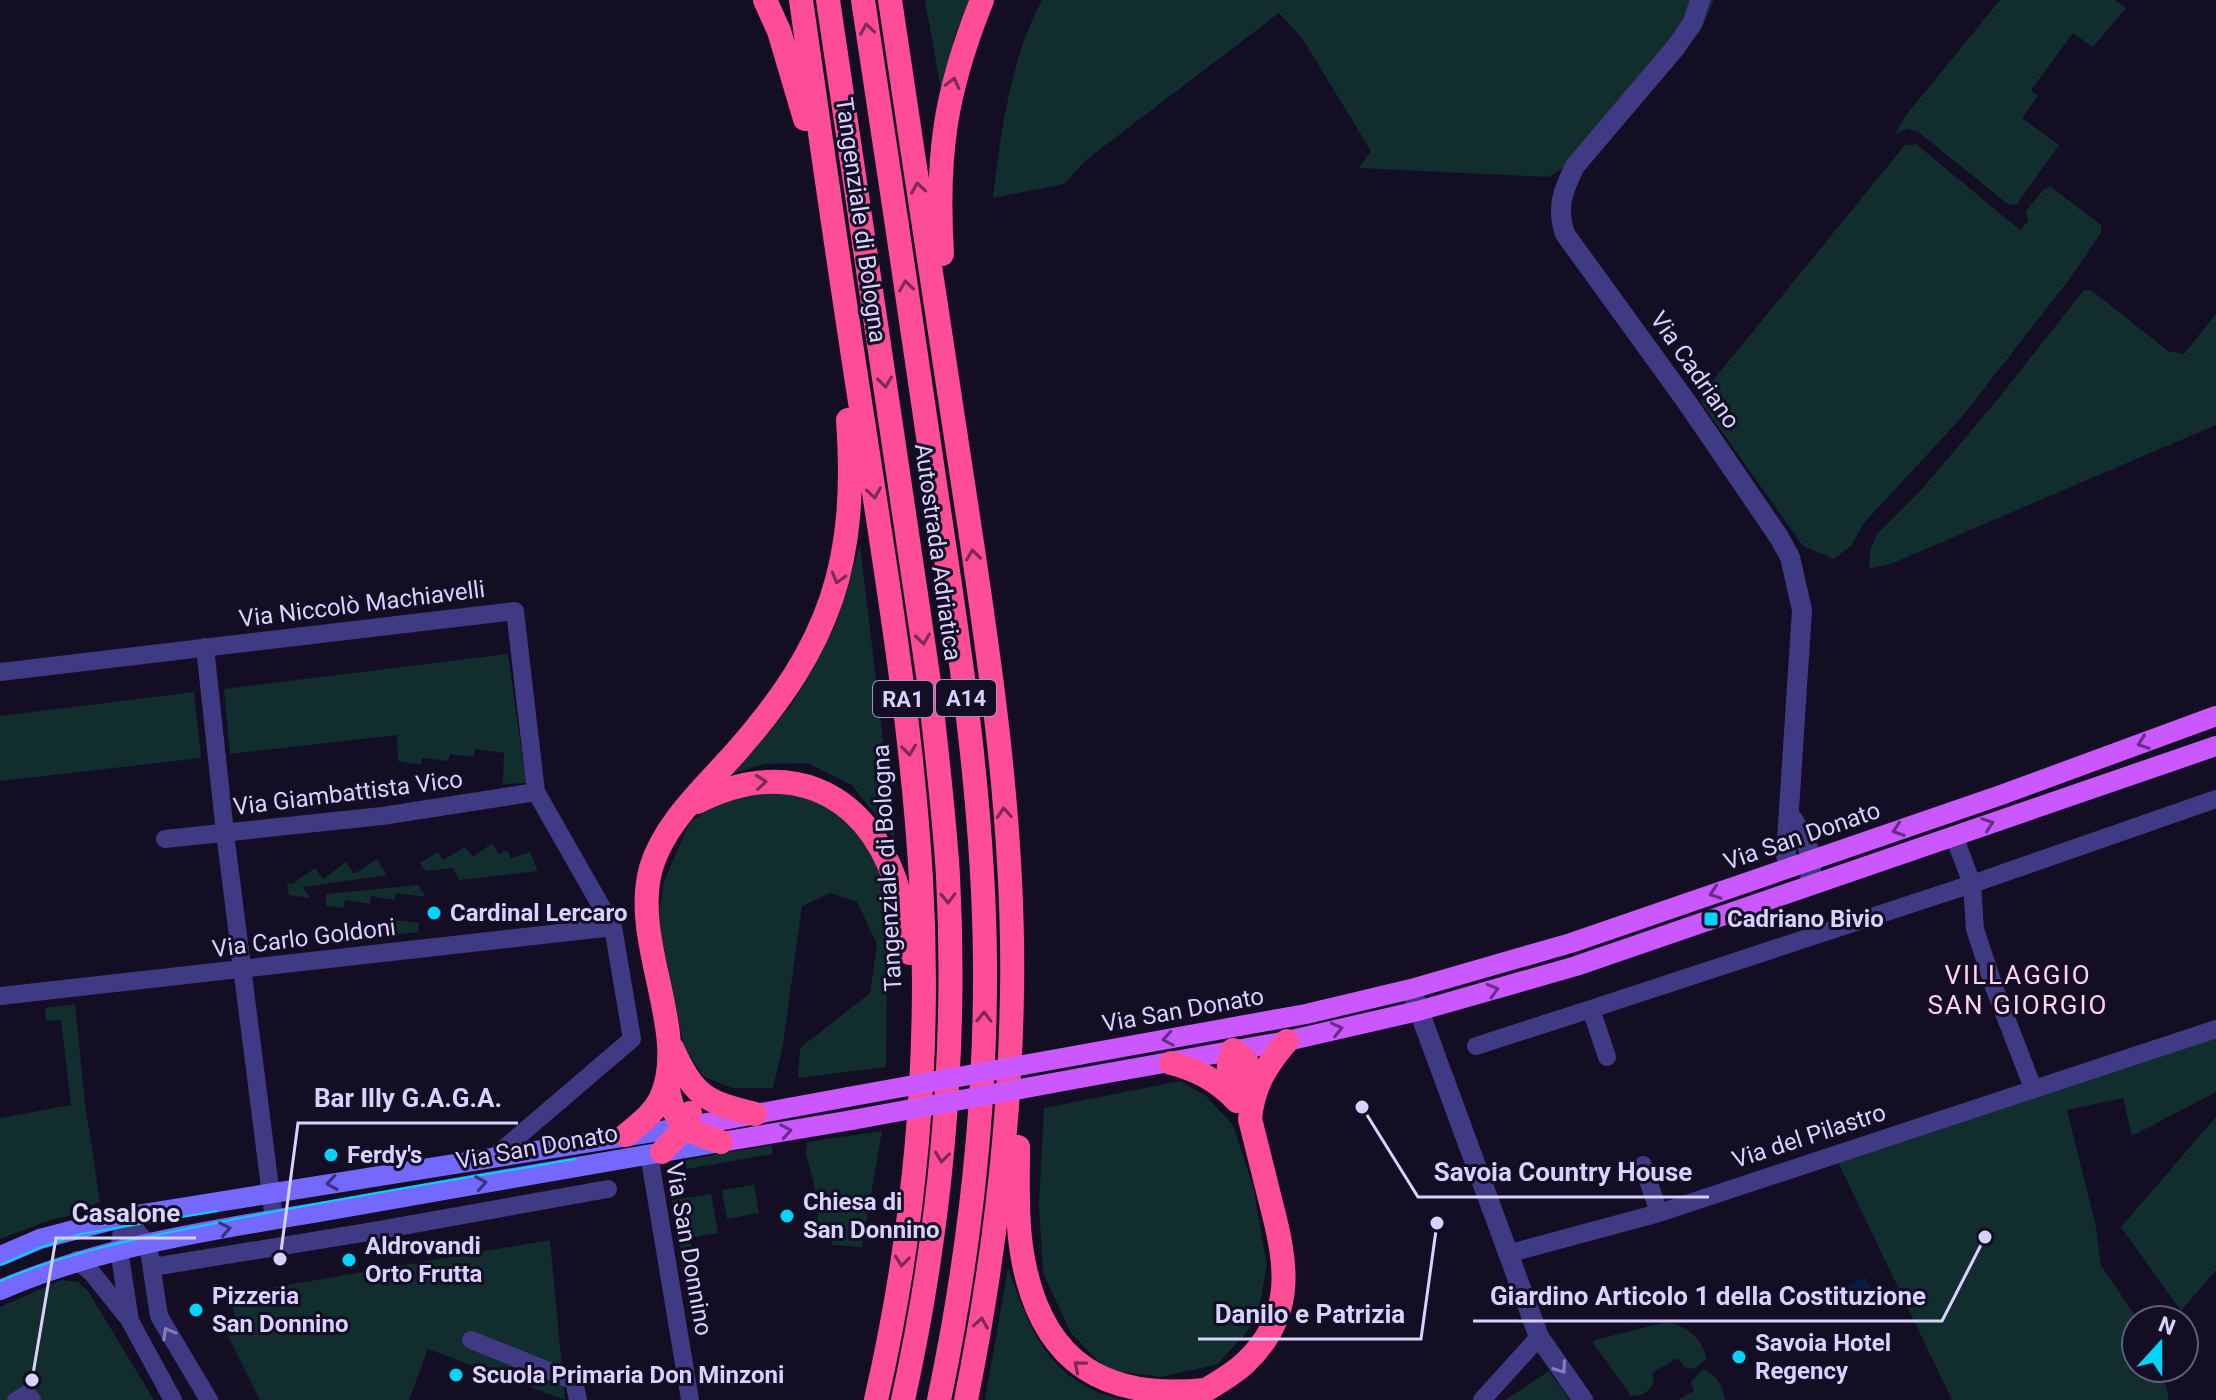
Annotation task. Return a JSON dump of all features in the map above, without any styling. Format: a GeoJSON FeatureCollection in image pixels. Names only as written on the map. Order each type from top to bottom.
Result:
{"type":"FeatureCollection","features":[{"type":"Feature","properties":{"kind":"highway"},"geometry":{"type":"LineString","coordinates":[[655,1153],[685,1127],[690,1116],[691,1100],[676,1078],[645,907],[647,886],[660,846],[792,680],[818,635],[841,571],[849,516],[850,447],[841,277],[800,98],[779,31],[765,0]]}},
{"type":"Feature","properties":{"kind":"highway","name":"Tangenziale di Bologna"},"geometry":{"type":"LineString","coordinates":[[801,0],[901,676],[914,793],[924,969],[923,1051],[916,1148],[901,1275],[876,1400]]}},
{"type":"Feature","properties":{"kind":"highway","name":"Autostrada Adriatica"},"geometry":{"type":"LineString","coordinates":[[828,0],[929,682],[942,791],[948,878],[950,963],[946,1122],[917,1334],[903,1400]]}},
{"type":"Feature","properties":{"kind":"highway","name":"Autostrada Adriatica"},"geometry":{"type":"LineString","coordinates":[[863,0],[963,675],[982,878],[984,1059],[968,1230],[939,1400]]}},
{"type":"Feature","properties":{"kind":"highway"},"geometry":{"type":"LineString","coordinates":[[890,0],[990,672],[1003,789],[1009,876],[1021,1242],[1032,1292],[1057,1344],[1073,1363],[1108,1385],[1153,1396],[1197,1395],[1226,1379],[1260,1346],[1273,1324],[1284,1286],[1283,1249],[1246,1107],[1246,1060],[1230,1040]]}},
{"type":"Feature","properties":{"kind":"highway"},"geometry":{"type":"LineString","coordinates":[[952,412],[939,203],[941,158],[944,124],[957,66],[982,0]]}},
{"type":"Feature","properties":{"kind":"highway"},"geometry":{"type":"LineString","coordinates":[[688,807],[743,784],[796,783],[830,794],[858,817],[881,846],[901,898],[910,946],[916,1148]]}},
{"type":"Feature","properties":{"kind":"highway"},"geometry":{"type":"LineString","coordinates":[[966,1400],[995,1233],[1003,1162],[1012,993]]}},
{"type":"Feature","properties":{"kind":"highway"},"geometry":{"type":"LineString","coordinates":[[1246,1107],[1264,1070],[1287,1041]]}},
{"type":"Feature","properties":{"kind":"highway"},"geometry":{"type":"LineString","coordinates":[[1171,1063],[1195,1069],[1246,1107]]}},
{"type":"Feature","properties":{"kind":"highway"},"geometry":{"type":"LineString","coordinates":[[676,1078],[709,1101],[755,1114]]}},
{"type":"Feature","properties":{"kind":"highway"},"geometry":{"type":"LineString","coordinates":[[626,1135],[653,1110],[676,1078]]}},
{"type":"Feature","properties":{"kind":"highway"},"geometry":{"type":"LineString","coordinates":[[685,1127],[705,1138],[721,1142]]}},
{"type":"Feature","properties":{"kind":"main road","name":"Via San Donato"},"geometry":{"type":"LineString","coordinates":[[0,1290],[77,1260],[274,1219],[1171,1063],[1230,1040],[1583,939],[2001,795],[2216,716]]}},
{"type":"Feature","properties":{"kind":"main road","name":"Via San Donato"},"geometry":{"type":"LineString","coordinates":[[0,1256],[53,1235],[124,1217],[685,1127],[1079,1055],[1230,1040],[1287,1041],[1418,1011],[1576,966],[2214,748]]}},
{"type":"Feature","properties":{"kind":"main road"},"geometry":{"type":"LineString","coordinates":[[1789,868],[1807,886]]}},
{"type":"Feature","properties":{"kind":"street","name":"Via Cadriano"},"geometry":{"type":"LineString","coordinates":[[1700,0],[1693,22],[1676,47],[1575,166],[1565,186],[1559,213],[1565,234],[1686,401],[1790,557],[1802,610],[1786,855],[1789,868]]}},
{"type":"Feature","properties":{"kind":"street","name":"Via Niccolò Machiavelli"},"geometry":{"type":"LineString","coordinates":[[0,672],[515,611],[536,792],[613,927],[632,1039],[494,1157]]}},
{"type":"Feature","properties":{"kind":"street"},"geometry":{"type":"LineString","coordinates":[[205,647],[225,833],[274,1219]]}},
{"type":"Feature","properties":{"kind":"street","name":"Via Giambattista Vico"},"geometry":{"type":"LineString","coordinates":[[165,839],[382,816],[536,792]]}},
{"type":"Feature","properties":{"kind":"street"},"geometry":{"type":"LineString","coordinates":[[1476,1046],[1972,884],[2216,799]]}},
{"type":"Feature","properties":{"kind":"street"},"geometry":{"type":"LineString","coordinates":[[1790,815],[1803,835],[1812,859],[1807,886]]}},
{"type":"Feature","properties":{"kind":"street"},"geometry":{"type":"LineString","coordinates":[[1954,836],[1972,884],[1975,929],[2033,1088],[2216,1029]]}},
{"type":"Feature","properties":{"kind":"street","name":"Via Carlo Goldoni"},"geometry":{"type":"LineString","coordinates":[[0,996],[613,927]]}},
{"type":"Feature","properties":{"kind":"street"},"geometry":{"type":"LineString","coordinates":[[1411,989],[1539,1337],[1583,1400]]}},
{"type":"Feature","properties":{"kind":"street"},"geometry":{"type":"LineString","coordinates":[[1591,1009],[1607,1057]]}},
{"type":"Feature","properties":{"kind":"street","name":"Via del Pilastro"},"geometry":{"type":"LineString","coordinates":[[1507,1254],[1659,1213],[2033,1088]]}},
{"type":"Feature","properties":{"kind":"street","name":"Via San Donnino"},"geometry":{"type":"LineString","coordinates":[[655,1153],[690,1400]]}},
{"type":"Feature","properties":{"kind":"street"},"geometry":{"type":"LineString","coordinates":[[1643,1165],[1659,1213]]}},
{"type":"Feature","properties":{"kind":"street"},"geometry":{"type":"LineString","coordinates":[[153,1267],[608,1189]]}},
{"type":"Feature","properties":{"kind":"street"},"geometry":{"type":"LineString","coordinates":[[124,1217],[148,1244],[159,1316],[209,1400]]}},
{"type":"Feature","properties":{"kind":"street"},"geometry":{"type":"LineString","coordinates":[[124,1217],[119,1250],[130,1321]]}},
{"type":"Feature","properties":{"kind":"street"},"geometry":{"type":"LineString","coordinates":[[77,1260],[92,1273],[130,1321],[173,1400]]}},
{"type":"Feature","properties":{"kind":"street"},"geometry":{"type":"LineString","coordinates":[[1482,1400],[1539,1337]]}},
{"type":"Feature","properties":{"kind":"street"},"geometry":{"type":"LineString","coordinates":[[471,1340],[574,1381],[578,1400]]}},
{"type":"Feature","properties":{"kind":"street"},"geometry":{"type":"LineString","coordinates":[[14,1400],[28,1391],[34,1400]]}},
{"type":"Feature","properties":{"kind":"green space"},"geometry":{"type":"Polygon","coordinates":[[[925,0],[970,0],[955,35],[941,90],[925,0]]]}},
{"type":"Feature","properties":{"kind":"green space"},"geometry":{"type":"Polygon","coordinates":[[[1042,0],[1714,0],[1700,32],[1582,158],[1548,177],[1359,168],[1371,151],[1302,38],[1279,13],[1086,160],[1064,184],[993,198],[1015,72],[1042,0]]]}},
{"type":"Feature","properties":{"kind":"green space"},"geometry":{"type":"Polygon","coordinates":[[[2000,0],[2115,0],[2126,8],[2093,47],[2073,33],[2031,90],[2038,96],[2022,118],[2059,145],[2017,204],[2009,205],[1917,131],[1906,129],[1894,135],[1907,114],[2000,0]]]}},
{"type":"Feature","properties":{"kind":"green space"},"geometry":{"type":"Polygon","coordinates":[[[1916,144],[2020,230],[2028,221],[2026,211],[2044,189],[2051,187],[2101,225],[2101,233],[2071,277],[1961,418],[1863,524],[1852,545],[1834,559],[1803,546],[1702,404],[1701,395],[1905,145],[1916,144]]]}},
{"type":"Feature","properties":{"kind":"green space"},"geometry":{"type":"Polygon","coordinates":[[[2084,290],[2091,290],[2168,351],[2184,354],[2216,314],[2216,425],[1893,563],[1869,569],[1870,551],[1877,534],[1922,489],[2084,290]]]}},
{"type":"Feature","properties":{"kind":"green space"},"geometry":{"type":"Polygon","coordinates":[[[860,545],[895,839],[852,785],[808,763],[764,764],[731,774],[792,704],[835,626],[860,545]]]}},
{"type":"Feature","properties":{"kind":"green space"},"geometry":{"type":"Polygon","coordinates":[[[508,654],[526,783],[503,784],[504,753],[475,749],[474,757],[450,754],[448,761],[422,758],[421,765],[398,761],[397,735],[230,754],[224,689],[508,654]]]}},
{"type":"Feature","properties":{"kind":"green space"},"geometry":{"type":"Polygon","coordinates":[[[194,692],[201,758],[0,781],[0,716],[194,692]]]}},
{"type":"Feature","properties":{"kind":"green space"},"geometry":{"type":"Polygon","coordinates":[[[775,787],[816,795],[857,827],[883,876],[886,1067],[798,1078],[800,1048],[870,993],[877,944],[857,902],[831,893],[802,906],[783,1044],[773,1088],[732,1088],[704,1077],[684,1047],[658,921],[664,881],[690,822],[728,797],[775,787]]]}},
{"type":"Feature","properties":{"kind":"green space"},"geometry":{"type":"Polygon","coordinates":[[[492,843],[499,854],[507,850],[511,858],[530,852],[538,871],[459,880],[453,868],[426,871],[420,863],[438,852],[443,860],[465,847],[473,857],[492,843]]]}},
{"type":"Feature","properties":{"kind":"green space"},"geometry":{"type":"Polygon","coordinates":[[[377,859],[387,875],[303,887],[310,898],[289,895],[287,883],[292,884],[315,868],[323,879],[346,862],[354,874],[377,859]]]}},
{"type":"Feature","properties":{"kind":"green space"},"geometry":{"type":"Polygon","coordinates":[[[418,885],[426,897],[396,893],[394,900],[371,896],[370,904],[345,900],[344,908],[326,906],[326,894],[418,885]]]}},
{"type":"Feature","properties":{"kind":"green space"},"geometry":{"type":"Polygon","coordinates":[[[395,920],[419,923],[418,932],[343,941],[344,927],[368,929],[369,924],[394,927],[395,920]]]}},
{"type":"Feature","properties":{"kind":"green space"},"geometry":{"type":"Polygon","coordinates":[[[75,1004],[85,1103],[100,1202],[90,1206],[86,1203],[74,1205],[76,1215],[53,1219],[0,1239],[0,1118],[71,1105],[61,1020],[46,1021],[45,1008],[75,1004]]]}},
{"type":"Feature","properties":{"kind":"green space"},"geometry":{"type":"Polygon","coordinates":[[[2216,1031],[2216,1092],[2132,1136],[2123,1098],[2067,1110],[2095,1222],[2101,1265],[2127,1304],[2120,1304],[2120,1384],[2166,1384],[2169,1400],[1952,1400],[1837,1160],[2216,1031]]]}},
{"type":"Feature","properties":{"kind":"green space"},"geometry":{"type":"Polygon","coordinates":[[[1180,1081],[1206,1096],[1233,1125],[1253,1186],[1267,1265],[1257,1320],[1218,1364],[1162,1377],[1107,1370],[1071,1333],[1043,1273],[1039,1204],[1044,1108],[1180,1081]]]}},
{"type":"Feature","properties":{"kind":"green space"},"geometry":{"type":"Polygon","coordinates":[[[2216,1117],[2216,1270],[2187,1304],[2176,1304],[2121,1227],[2216,1117]]]}},
{"type":"Feature","properties":{"kind":"green space"},"geometry":{"type":"Polygon","coordinates":[[[882,1131],[862,1247],[832,1245],[831,1236],[819,1235],[814,1184],[806,1154],[807,1142],[882,1131]]]}},
{"type":"Feature","properties":{"kind":"green space"},"geometry":{"type":"Polygon","coordinates":[[[771,1145],[773,1154],[687,1169],[685,1160],[771,1145]]]}},
{"type":"Feature","properties":{"kind":"green space"},"geometry":{"type":"Polygon","coordinates":[[[754,1185],[759,1213],[727,1219],[722,1190],[754,1185]]]}},
{"type":"Feature","properties":{"kind":"green space"},"geometry":{"type":"Polygon","coordinates":[[[711,1194],[718,1233],[690,1238],[696,1275],[685,1276],[672,1200],[711,1194]]]}},
{"type":"Feature","properties":{"kind":"green space"},"geometry":{"type":"Polygon","coordinates":[[[550,1240],[565,1400],[428,1349],[409,1400],[260,1400],[228,1336],[232,1323],[238,1327],[229,1295],[550,1240]]]}},
{"type":"Feature","properties":{"kind":"green space"},"geometry":{"type":"Polygon","coordinates":[[[1008,1268],[1025,1314],[1046,1352],[1077,1381],[1123,1400],[985,1400],[1008,1268]]]}},
{"type":"Feature","properties":{"kind":"green space"},"geometry":{"type":"Polygon","coordinates":[[[61,1280],[78,1282],[88,1291],[154,1400],[0,1400],[0,1307],[61,1280]]]}},
{"type":"Feature","properties":{"kind":"green space"},"geometry":{"type":"Polygon","coordinates":[[[1666,1322],[1692,1334],[1707,1359],[1694,1369],[1684,1367],[1676,1359],[1652,1373],[1654,1382],[1647,1391],[1631,1396],[1593,1343],[1666,1322]]]}},
{"type":"Feature","properties":{"kind":"green space"},"geometry":{"type":"Polygon","coordinates":[[[1703,1369],[1718,1381],[1725,1400],[1678,1400],[1694,1391],[1691,1382],[1703,1369]]]}},
{"type":"Feature","properties":{"kind":"green space"},"geometry":{"type":"Polygon","coordinates":[[[1549,1371],[1570,1400],[1505,1400],[1549,1371]]]}},
{"type":"Feature","properties":{"kind":"water"},"geometry":{"type":"Polygon","coordinates":[[[1865,1277],[1874,1294],[1844,1309],[1835,1292],[1865,1277]]]}},
{"type":"Feature","properties":{"kind":"tram line"},"geometry":{"type":"LineString","coordinates":[[0,1281],[78,1254],[157,1235],[347,1198],[576,1159]]}},
{"type":"Feature","properties":{"kind":"tram line"},"geometry":{"type":"LineString","coordinates":[[0,1265],[81,1234],[217,1211]]}},
{"type":"Feature","properties":{"kind":"place","name":"Cardinal Lercaro"},"geometry":{"type":"Point","coordinates":[434,913]}},
{"type":"Feature","properties":{"kind":"place","name":"Cadriano Bivio"},"geometry":{"type":"Point","coordinates":[1711,919]}},
{"type":"Feature","properties":{"kind":"place","name":"Savoia Country House"},"geometry":{"type":"Point","coordinates":[1362,1107]}},
{"type":"Feature","properties":{"kind":"place","name":"Ferdy's"},"geometry":{"type":"Point","coordinates":[331,1155]}},
{"type":"Feature","properties":{"kind":"place","name":"Chiesa di San Donnino"},"geometry":{"type":"Point","coordinates":[787,1216]}},
{"type":"Feature","properties":{"kind":"place","name":"Danilo e Patrizia"},"geometry":{"type":"Point","coordinates":[1437,1223]}},
{"type":"Feature","properties":{"kind":"place","name":"Giardino Articolo 1 della Costituzione"},"geometry":{"type":"Point","coordinates":[1985,1237]}},
{"type":"Feature","properties":{"kind":"place","name":"Bar Illy G.A.G.A."},"geometry":{"type":"Point","coordinates":[280,1259]}},
{"type":"Feature","properties":{"kind":"place","name":"Aldrovandi Orto Frutta"},"geometry":{"type":"Point","coordinates":[349,1260]}},
{"type":"Feature","properties":{"kind":"place","name":"Pizzeria San Donnino"},"geometry":{"type":"Point","coordinates":[196,1310]}},
{"type":"Feature","properties":{"kind":"place","name":"Savoia Hotel Regency"},"geometry":{"type":"Point","coordinates":[1739,1357]}},
{"type":"Feature","properties":{"kind":"place","name":"Scuola Primaria Don Minzoni"},"geometry":{"type":"Point","coordinates":[456,1375]}},
{"type":"Feature","properties":{"kind":"place","name":"Casalone"},"geometry":{"type":"Point","coordinates":[32,1380]}},
{"type":"Feature","properties":{"kind":"district","name":"VILLAGGIO SAN GIORGIO"},"geometry":{"type":"Point","coordinates":[2018,990]}}]}
